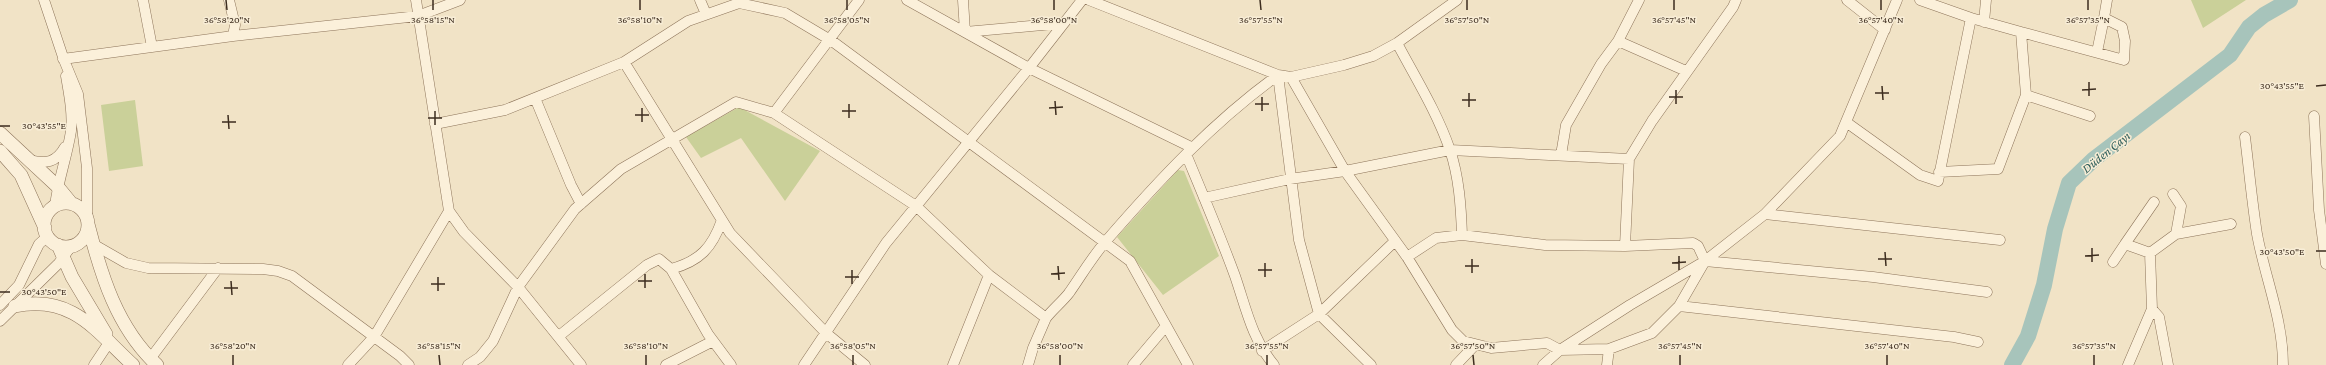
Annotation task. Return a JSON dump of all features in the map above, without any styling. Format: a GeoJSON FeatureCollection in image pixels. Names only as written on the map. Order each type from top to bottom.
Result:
{"type":"FeatureCollection","features":[{"type":"Feature","properties":{"kind":"street"},"geometry":{"type":"LineString","coordinates":[[0,321],[64,257],[72,245],[84,237],[87,220],[87,168],[84,130],[78,94],[63,60],[44,0]]}},
{"type":"Feature","properties":{"kind":"street"},"geometry":{"type":"LineString","coordinates":[[143,0],[152,47]]}},
{"type":"Feature","properties":{"kind":"street"},"geometry":{"type":"LineString","coordinates":[[229,0],[235,25],[233,36]]}},
{"type":"Feature","properties":{"kind":"street"},"geometry":{"type":"LineString","coordinates":[[416,0],[449,211],[464,232],[518,287],[581,365]]}},
{"type":"Feature","properties":{"kind":"street"},"geometry":{"type":"LineString","coordinates":[[63,60],[233,36],[418,16],[460,0]]}},
{"type":"Feature","properties":{"kind":"street"},"geometry":{"type":"LineString","coordinates":[[700,0],[706,14]]}},
{"type":"Feature","properties":{"kind":"street"},"geometry":{"type":"LineString","coordinates":[[774,113],[859,0]]}},
{"type":"Feature","properties":{"kind":"street"},"geometry":{"type":"LineString","coordinates":[[907,0],[1029,68],[1189,151],[1204,198],[1235,277],[1253,333],[1262,351],[1274,365]]}},
{"type":"Feature","properties":{"kind":"street"},"geometry":{"type":"LineString","coordinates":[[963,0],[965,32]]}},
{"type":"Feature","properties":{"kind":"street"},"geometry":{"type":"LineString","coordinates":[[804,365],[886,243],[1029,68],[1082,0]]}},
{"type":"Feature","properties":{"kind":"street"},"geometry":{"type":"LineString","coordinates":[[1089,0],[1278,76],[1291,77],[1344,65],[1373,56],[1397,43],[1457,0]]}},
{"type":"Feature","properties":{"kind":"street"},"geometry":{"type":"LineString","coordinates":[[1561,155],[1566,125],[1601,64],[1618,41],[1639,0]]}},
{"type":"Feature","properties":{"kind":"street"},"geometry":{"type":"LineString","coordinates":[[1625,246],[1630,159],[1652,121],[1733,8],[1736,0]]}},
{"type":"Feature","properties":{"kind":"street"},"geometry":{"type":"LineString","coordinates":[[1847,0],[1885,30]]}},
{"type":"Feature","properties":{"kind":"street"},"geometry":{"type":"LineString","coordinates":[[1543,365],[1560,350],[1630,305],[1705,262],[1765,214],[1840,136],[1897,0]]}},
{"type":"Feature","properties":{"kind":"street"},"geometry":{"type":"LineString","coordinates":[[1920,0],[1984,22],[2124,60],[2125,41],[2122,27],[2104,18]]}},
{"type":"Feature","properties":{"kind":"street"},"geometry":{"type":"LineString","coordinates":[[1984,22],[1986,0]]}},
{"type":"Feature","properties":{"kind":"street"},"geometry":{"type":"LineString","coordinates":[[2097,52],[2107,0]]}},
{"type":"Feature","properties":{"kind":"street"},"geometry":{"type":"LineString","coordinates":[[435,124],[505,110],[624,62],[688,21],[739,3],[757,6],[785,14],[830,39],[1130,261],[1188,365]]}},
{"type":"Feature","properties":{"kind":"street"},"geometry":{"type":"LineString","coordinates":[[1846,122],[1920,175],[1938,181],[1971,18]]}},
{"type":"Feature","properties":{"kind":"street"},"geometry":{"type":"LineString","coordinates":[[965,32],[1064,23]]}},
{"type":"Feature","properties":{"kind":"street"},"geometry":{"type":"LineString","coordinates":[[1939,172],[1998,169],[2026,95],[2021,32]]}},
{"type":"Feature","properties":{"kind":"street"},"geometry":{"type":"LineString","coordinates":[[1618,41],[1686,72]]}},
{"type":"Feature","properties":{"kind":"street"},"geometry":{"type":"LineString","coordinates":[[1397,43],[1429,102],[1450,150],[1461,202],[1462,234]]}},
{"type":"Feature","properties":{"kind":"street"},"geometry":{"type":"LineString","coordinates":[[55,206],[57,186],[69,142],[71,108],[63,60]]}},
{"type":"Feature","properties":{"kind":"street"},"geometry":{"type":"LineString","coordinates":[[624,62],[730,233],[826,332],[865,365]]}},
{"type":"Feature","properties":{"kind":"street"},"geometry":{"type":"LineString","coordinates":[[1028,365],[1033,348],[1046,318],[1054,307],[1067,295],[1105,242],[1189,151],[1254,92],[1278,76]]}},
{"type":"Feature","properties":{"kind":"street"},"geometry":{"type":"LineString","coordinates":[[1278,76],[1299,240],[1319,314],[1371,365]]}},
{"type":"Feature","properties":{"kind":"street"},"geometry":{"type":"LineString","coordinates":[[1291,77],[1345,171],[1407,257],[1452,330],[1464,341],[1491,348],[1547,343],[1560,350],[1608,349],[1652,333],[1679,306],[1705,262]]}},
{"type":"Feature","properties":{"kind":"street"},"geometry":{"type":"LineString","coordinates":[[2026,95],[2090,116]]}},
{"type":"Feature","properties":{"kind":"street"},"geometry":{"type":"LineString","coordinates":[[535,98],[571,185],[581,204]]}},
{"type":"Feature","properties":{"kind":"street"},"geometry":{"type":"LineString","coordinates":[[468,365],[480,357],[493,341],[518,287],[581,204],[621,169],[671,138],[736,102],[774,113],[916,206],[988,275],[1046,318]]}},
{"type":"Feature","properties":{"kind":"street"},"geometry":{"type":"LineString","coordinates":[[2314,116],[2319,210],[2326,264]]}},
{"type":"Feature","properties":{"kind":"street"},"geometry":{"type":"LineString","coordinates":[[0,133],[57,186],[71,203],[77,206],[87,220],[111,300],[123,323],[154,362],[218,268]]}},
{"type":"Feature","properties":{"kind":"street"},"geometry":{"type":"LineString","coordinates":[[2245,137],[2257,234],[2278,312],[2283,348],[2283,365]]}},
{"type":"Feature","properties":{"kind":"street"},"geometry":{"type":"LineString","coordinates":[[29,160],[45,163],[53,161],[60,156],[69,142]]}},
{"type":"Feature","properties":{"kind":"street"},"geometry":{"type":"LineString","coordinates":[[1204,198],[1290,178],[1345,171],[1450,150],[1630,159]]}},
{"type":"Feature","properties":{"kind":"street"},"geometry":{"type":"LineString","coordinates":[[0,151],[21,176],[46,233],[58,245],[72,277],[110,341]]}},
{"type":"Feature","properties":{"kind":"street"},"geometry":{"type":"LineString","coordinates":[[2173,194],[2181,206],[2176,234]]}},
{"type":"Feature","properties":{"kind":"street"},"geometry":{"type":"LineString","coordinates":[[2113,262],[2154,202]]}},
{"type":"Feature","properties":{"kind":"street"},"geometry":{"type":"LineString","coordinates":[[0,305],[19,285],[46,233],[47,215],[55,206],[64,203],[71,203]]}},
{"type":"Feature","properties":{"kind":"street"},"geometry":{"type":"LineString","coordinates":[[348,365],[374,337],[449,211]]}},
{"type":"Feature","properties":{"kind":"street"},"geometry":{"type":"LineString","coordinates":[[1765,214],[2000,240]]}},
{"type":"Feature","properties":{"kind":"street"},"geometry":{"type":"LineString","coordinates":[[670,269],[694,260],[707,250],[715,239],[722,220]]}},
{"type":"Feature","properties":{"kind":"street"},"geometry":{"type":"LineString","coordinates":[[2150,253],[2176,234],[2230,224]]}},
{"type":"Feature","properties":{"kind":"street"},"geometry":{"type":"LineString","coordinates":[[1407,257],[1436,238],[1462,234],[1545,245],[1625,246],[1693,243],[1698,246],[1705,262]]}},
{"type":"Feature","properties":{"kind":"street"},"geometry":{"type":"LineString","coordinates":[[1262,351],[1319,314],[1395,241]]}},
{"type":"Feature","properties":{"kind":"street"},"geometry":{"type":"LineString","coordinates":[[93,244],[126,263],[148,268],[263,269],[278,271],[292,276],[400,356],[409,365]]}},
{"type":"Feature","properties":{"kind":"street"},"geometry":{"type":"LineString","coordinates":[[2125,244],[2150,253]]}},
{"type":"Feature","properties":{"kind":"street"},"geometry":{"type":"LineString","coordinates":[[58,245],[72,245]]}},
{"type":"Feature","properties":{"kind":"street"},"geometry":{"type":"LineString","coordinates":[[2128,365],[2152,309],[2150,253]]}},
{"type":"Feature","properties":{"kind":"street"},"geometry":{"type":"LineString","coordinates":[[559,336],[647,264],[659,259],[670,269],[713,341],[731,365]]}},
{"type":"Feature","properties":{"kind":"street"},"geometry":{"type":"LineString","coordinates":[[1705,262],[1873,277],[1987,292]]}},
{"type":"Feature","properties":{"kind":"street"},"geometry":{"type":"LineString","coordinates":[[953,365],[988,275]]}},
{"type":"Feature","properties":{"kind":"street"},"geometry":{"type":"LineString","coordinates":[[15,306],[39,303],[63,307],[85,321],[110,341],[133,365]]}},
{"type":"Feature","properties":{"kind":"street"},"geometry":{"type":"LineString","coordinates":[[1679,306],[1954,337],[1978,342]]}},
{"type":"Feature","properties":{"kind":"street"},"geometry":{"type":"LineString","coordinates":[[2152,309],[2159,317],[2168,365]]}},
{"type":"Feature","properties":{"kind":"street"},"geometry":{"type":"LineString","coordinates":[[1134,365],[1166,326]]}},
{"type":"Feature","properties":{"kind":"street"},"geometry":{"type":"LineString","coordinates":[[94,365],[110,341]]}},
{"type":"Feature","properties":{"kind":"street"},"geometry":{"type":"LineString","coordinates":[[666,365],[713,341]]}},
{"type":"Feature","properties":{"kind":"street"},"geometry":{"type":"LineString","coordinates":[[1456,365],[1475,345]]}},
{"type":"Feature","properties":{"kind":"street"},"geometry":{"type":"LineString","coordinates":[[1607,365],[1608,349]]}},
{"type":"Feature","properties":{"kind":"green space"},"geometry":{"type":"Polygon","coordinates":[[[2191,0],[2246,0],[2203,28],[2191,0]]]}},
{"type":"Feature","properties":{"kind":"green space"},"geometry":{"type":"Polygon","coordinates":[[[135,100],[143,166],[109,171],[101,105],[135,100]]]}},
{"type":"Feature","properties":{"kind":"green space"},"geometry":{"type":"Polygon","coordinates":[[[739,107],[820,151],[785,201],[741,138],[701,158],[686,137],[739,107]]]}},
{"type":"Feature","properties":{"kind":"green space"},"geometry":{"type":"Polygon","coordinates":[[[1178,170],[1184,171],[1219,256],[1163,295],[1117,237],[1178,170]]]}},
{"type":"Feature","properties":{"kind":"waterway","name":"Düden Çayı"},"geometry":{"type":"LineString","coordinates":[[2012,365],[2028,336],[2044,285],[2055,229],[2069,183],[2094,159],[2230,55],[2249,27],[2264,15],[2290,0]]}}]}
